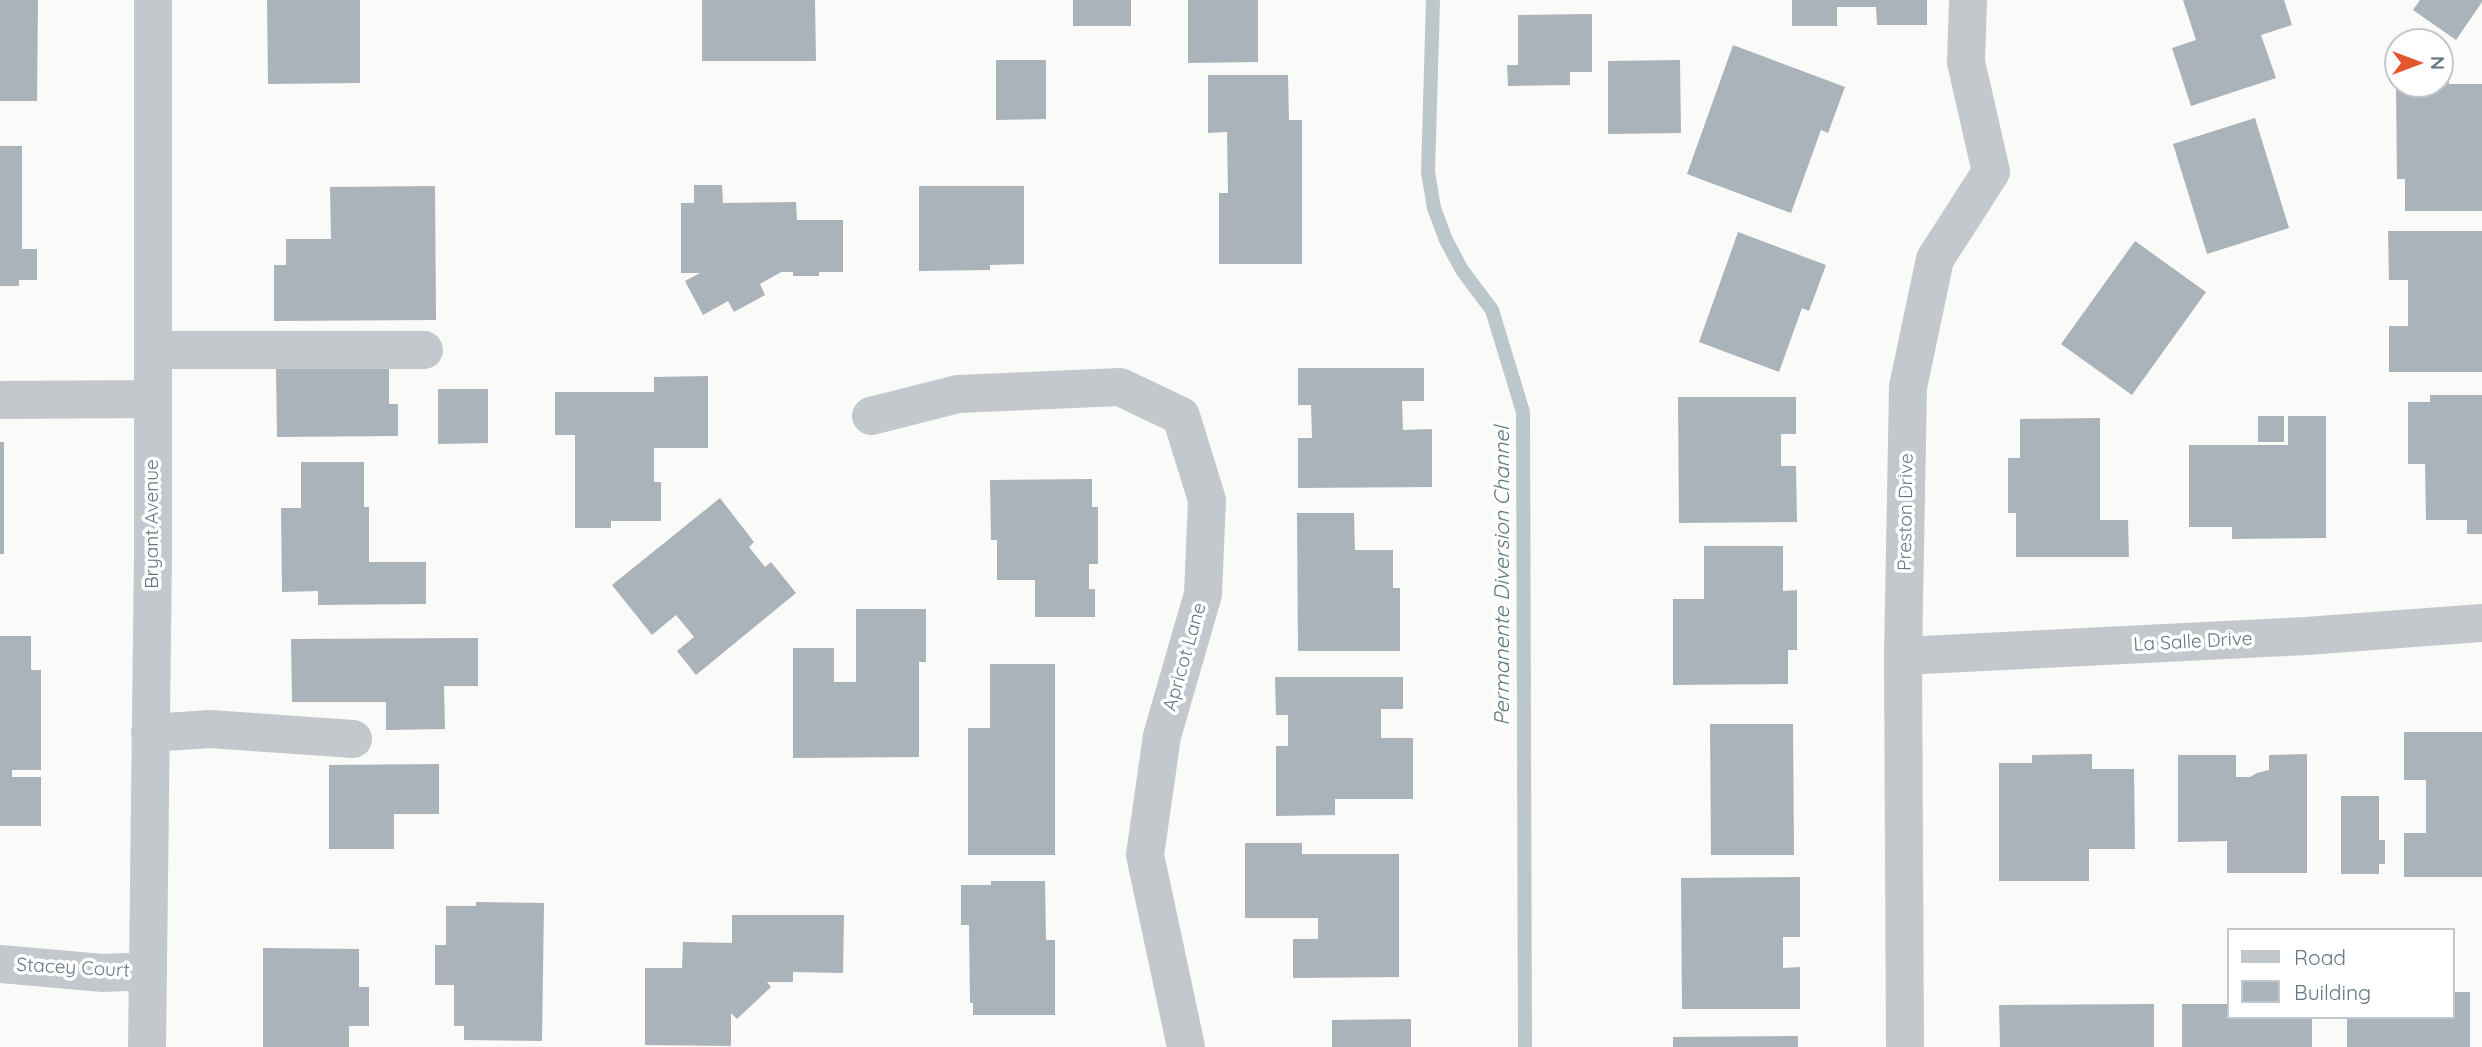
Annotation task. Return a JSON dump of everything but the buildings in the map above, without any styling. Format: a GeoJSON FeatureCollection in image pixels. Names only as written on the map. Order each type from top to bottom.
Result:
{"type":"FeatureCollection","features":[{"type":"Feature","properties":{"kind":"street","name":"Bryant Avenue"},"geometry":{"type":"LineString","coordinates":[[147,1047],[153,399],[153,0]]}},
{"type":"Feature","properties":{"kind":"street","name":"Preston Drive"},"geometry":{"type":"LineString","coordinates":[[1905,1047],[1903,656],[1908,387],[1935,259],[1992,172],[1966,62],[1968,0]]}},
{"type":"Feature","properties":{"kind":"street"},"geometry":{"type":"LineString","coordinates":[[153,350],[424,350]]}},
{"type":"Feature","properties":{"kind":"street","name":"Apricot Lane"},"geometry":{"type":"LineString","coordinates":[[871,416],[958,394],[1120,387],[1181,416],[1207,500],[1203,594],[1162,736],[1145,855],[1186,1047]]}},
{"type":"Feature","properties":{"kind":"street"},"geometry":{"type":"LineString","coordinates":[[0,400],[153,399]]}},
{"type":"Feature","properties":{"kind":"street","name":"La Salle Drive"},"geometry":{"type":"LineString","coordinates":[[1903,656],[2306,636],[2482,623]]}},
{"type":"Feature","properties":{"kind":"street"},"geometry":{"type":"LineString","coordinates":[[150,733],[211,729],[353,739]]}},
{"type":"Feature","properties":{"kind":"street","name":"Stacey Court"},"geometry":{"type":"LineString","coordinates":[[0,964],[103,973],[146,971]]}},
{"type":"Feature","properties":{"kind":"waterway","name":"Permanente Diversion Channel"},"geometry":{"type":"LineString","coordinates":[[1433,0],[1428,172],[1434,208],[1446,240],[1462,270],[1492,310],[1523,412],[1525,1047]]}}]}
